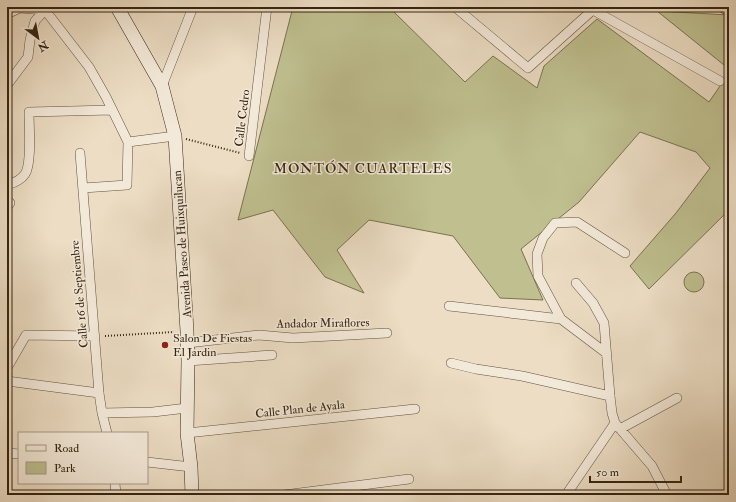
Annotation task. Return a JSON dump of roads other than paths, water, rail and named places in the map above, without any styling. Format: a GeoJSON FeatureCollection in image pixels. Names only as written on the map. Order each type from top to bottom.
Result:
{"type":"FeatureCollection","features":[{"type":"Feature","properties":{"kind":"street","name":"Avenida Paseo de Huixquilucan"},"geometry":{"type":"LineString","coordinates":[[117,7],[162,86],[175,136],[187,337],[187,433],[192,466],[192,495]]}},
{"type":"Feature","properties":{"kind":"street"},"geometry":{"type":"LineString","coordinates":[[162,86],[193,7]]}},
{"type":"Feature","properties":{"kind":"street","name":"Calle Cedro"},"geometry":{"type":"LineString","coordinates":[[249,156],[267,7]]}},
{"type":"Feature","properties":{"kind":"street"},"geometry":{"type":"LineString","coordinates":[[455,7],[528,68],[593,8],[720,81]]}},
{"type":"Feature","properties":{"kind":"street"},"geometry":{"type":"LineString","coordinates":[[7,14],[20,8],[45,10],[89,67],[128,142],[127,185],[83,188]]}},
{"type":"Feature","properties":{"kind":"street"},"geometry":{"type":"LineString","coordinates":[[7,85],[28,57],[30,40],[35,21],[45,10]]}},
{"type":"Feature","properties":{"kind":"street"},"geometry":{"type":"LineString","coordinates":[[7,185],[17,182],[26,174],[29,162],[30,112],[112,110]]}},
{"type":"Feature","properties":{"kind":"street"},"geometry":{"type":"LineString","coordinates":[[128,142],[175,136]]}},
{"type":"Feature","properties":{"kind":"street","name":"Calle 16 de Septiembre"},"geometry":{"type":"LineString","coordinates":[[80,153],[100,393],[102,413],[107,432]]}},
{"type":"Feature","properties":{"kind":"street"},"geometry":{"type":"LineString","coordinates":[[606,353],[561,319],[538,276],[537,254],[543,238],[555,223],[577,222],[625,253]]}},
{"type":"Feature","properties":{"kind":"street"},"geometry":{"type":"LineString","coordinates":[[576,283],[593,303],[604,323],[612,413],[618,426],[652,466],[667,495]]}},
{"type":"Feature","properties":{"kind":"street"},"geometry":{"type":"LineString","coordinates":[[449,306],[561,319]]}},
{"type":"Feature","properties":{"kind":"street","name":"Andador Miraflores"},"geometry":{"type":"LineString","coordinates":[[187,337],[259,335],[293,338],[387,333]]}},
{"type":"Feature","properties":{"kind":"street"},"geometry":{"type":"LineString","coordinates":[[7,368],[26,334],[95,336]]}},
{"type":"Feature","properties":{"kind":"street"},"geometry":{"type":"LineString","coordinates":[[188,361],[272,354]]}},
{"type":"Feature","properties":{"kind":"street"},"geometry":{"type":"LineString","coordinates":[[451,363],[476,369],[522,376],[610,396]]}},
{"type":"Feature","properties":{"kind":"street"},"geometry":{"type":"LineString","coordinates":[[7,381],[100,393]]}},
{"type":"Feature","properties":{"kind":"street"},"geometry":{"type":"LineString","coordinates":[[566,495],[618,426],[677,398]]}},
{"type":"Feature","properties":{"kind":"street"},"geometry":{"type":"LineString","coordinates":[[102,413],[153,412],[188,408]]}},
{"type":"Feature","properties":{"kind":"street","name":"Calle Plan de Ayala"},"geometry":{"type":"LineString","coordinates":[[187,433],[415,409]]}},
{"type":"Feature","properties":{"kind":"street"},"geometry":{"type":"LineString","coordinates":[[7,453],[18,454]]}},
{"type":"Feature","properties":{"kind":"street"},"geometry":{"type":"LineString","coordinates":[[148,462],[192,466]]}},
{"type":"Feature","properties":{"kind":"street"},"geometry":{"type":"LineString","coordinates":[[284,495],[409,479]]}},
{"type":"Feature","properties":{"kind":"street"},"geometry":{"type":"LineString","coordinates":[[115,484],[116,495]]}},
{"type":"Feature","properties":{"kind":"place","name":"Salon De Fiestas El Jardin"},"geometry":{"type":"Point","coordinates":[165,345]}},
{"type":"Feature","properties":{"kind":"district","name":"MONTÓN CUARTELES"},"geometry":{"type":"Point","coordinates":[363,168]}}]}
